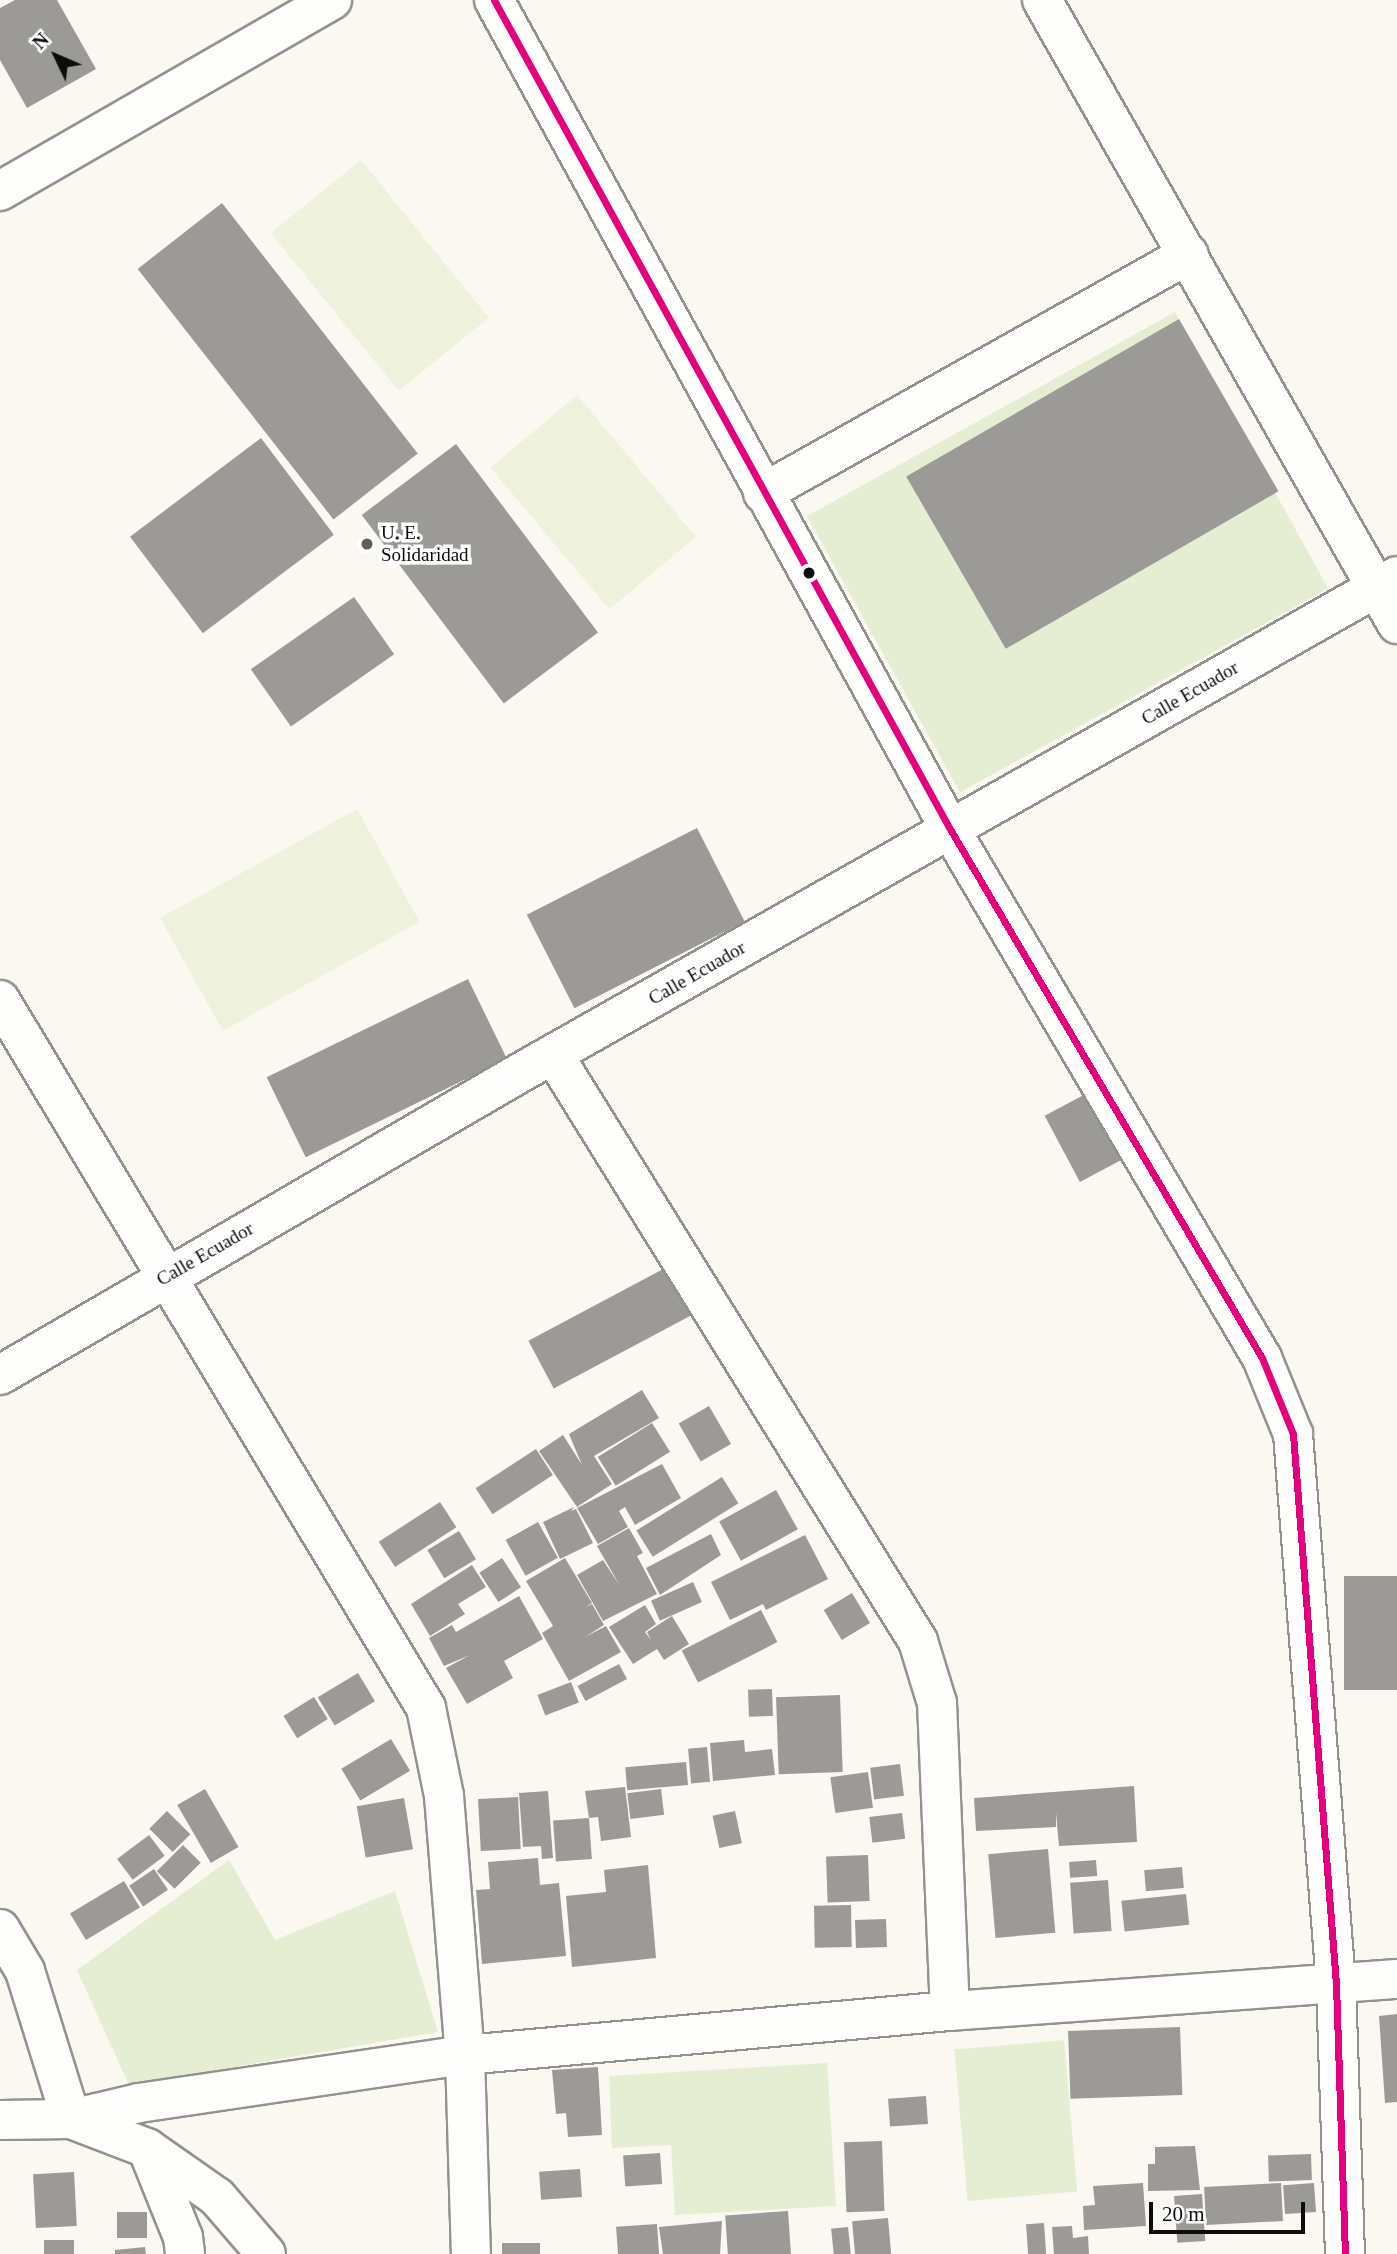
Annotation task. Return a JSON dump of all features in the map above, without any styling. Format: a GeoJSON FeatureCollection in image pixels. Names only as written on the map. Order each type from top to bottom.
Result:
{"type":"FeatureCollection","features":[{"type":"Feature","properties":{"kind":"street"},"geometry":{"type":"LineString","coordinates":[[0,191],[332,0]]}},
{"type":"Feature","properties":{"kind":"street"},"geometry":{"type":"LineString","coordinates":[[494,0],[950,829],[1262,1358],[1293,1434],[1336,1984],[1345,2254]]}},
{"type":"Feature","properties":{"kind":"street"},"geometry":{"type":"LineString","coordinates":[[1042,0],[1189,254],[1387,581],[1397,624]]}},
{"type":"Feature","properties":{"kind":"street"},"geometry":{"type":"LineString","coordinates":[[763,493],[1189,254]]}},
{"type":"Feature","properties":{"kind":"street","name":"Calle Ecuador"},"geometry":{"type":"LineString","coordinates":[[0,1375],[553,1054],[1387,581]]}},
{"type":"Feature","properties":{"kind":"street"},"geometry":{"type":"LineString","coordinates":[[0,1000],[163,1278],[426,1709],[444,1796],[465,2055],[471,2254]]}},
{"type":"Feature","properties":{"kind":"street"},"geometry":{"type":"LineString","coordinates":[[553,1054],[918,1641],[937,1703],[950,2011]]}},
{"type":"Feature","properties":{"kind":"street"},"geometry":{"type":"LineString","coordinates":[[0,1929],[25,1971],[71,2119]]}},
{"type":"Feature","properties":{"kind":"street"},"geometry":{"type":"LineString","coordinates":[[0,2120],[71,2119],[139,2102],[465,2055],[950,2011],[1397,1979]]}},
{"type":"Feature","properties":{"kind":"street"},"geometry":{"type":"LineString","coordinates":[[71,2119],[148,2148],[217,2197],[266,2254]]}},
{"type":"Feature","properties":{"kind":"street"},"geometry":{"type":"LineString","coordinates":[[148,2148],[183,2237],[185,2254]]}},
{"type":"Feature","properties":{"kind":"green space"},"geometry":{"type":"Polygon","coordinates":[[[361,160],[489,318],[399,391],[271,233],[361,160]]]}},
{"type":"Feature","properties":{"kind":"green space"},"geometry":{"type":"Polygon","coordinates":[[[1175,312],[1328,588],[960,792],[807,516],[1175,312]]]}},
{"type":"Feature","properties":{"kind":"green space"},"geometry":{"type":"Polygon","coordinates":[[[577,395],[696,537],[609,609],[490,468],[577,395]]]}},
{"type":"Feature","properties":{"kind":"green space"},"geometry":{"type":"Polygon","coordinates":[[[357,809],[420,922],[223,1031],[160,918],[357,809]]]}},
{"type":"Feature","properties":{"kind":"green space"},"geometry":{"type":"Polygon","coordinates":[[[229,1860],[275,1940],[395,1891],[438,2032],[129,2085],[77,1970],[229,1860]]]}},
{"type":"Feature","properties":{"kind":"green space"},"geometry":{"type":"Polygon","coordinates":[[[1064,2040],[1077,2191],[968,2201],[954,2050],[1064,2040]]]}},
{"type":"Feature","properties":{"kind":"green space"},"geometry":{"type":"Polygon","coordinates":[[[827,2063],[836,2206],[675,2215],[671,2145],[612,2148],[609,2076],[827,2063]]]}},
{"type":"Feature","properties":{"kind":"building"},"geometry":{"type":"Polygon","coordinates":[[[15,0],[57,0],[96,69],[27,108],[0,60],[0,8],[15,0]]]}},
{"type":"Feature","properties":{"kind":"building"},"geometry":{"type":"Polygon","coordinates":[[[222,203],[418,454],[333,519],[138,269],[222,203]]]}},
{"type":"Feature","properties":{"kind":"building"},"geometry":{"type":"Polygon","coordinates":[[[1179,319],[1278,491],[1006,649],[906,477],[1179,319]]]}},
{"type":"Feature","properties":{"kind":"building"},"geometry":{"type":"Polygon","coordinates":[[[261,438],[334,535],[203,633],[130,537],[261,438]]]}},
{"type":"Feature","properties":{"kind":"building"},"geometry":{"type":"Polygon","coordinates":[[[456,444],[598,632],[504,703],[362,515],[456,444]]]}},
{"type":"Feature","properties":{"kind":"building"},"geometry":{"type":"Polygon","coordinates":[[[354,597],[394,654],[291,727],[251,669],[354,597]]]}},
{"type":"Feature","properties":{"kind":"building"},"geometry":{"type":"Polygon","coordinates":[[[697,828],[745,922],[574,1008],[527,915],[697,828]]]}},
{"type":"Feature","properties":{"kind":"building"},"geometry":{"type":"Polygon","coordinates":[[[468,979],[507,1059],[306,1157],[267,1077],[468,979]]]}},
{"type":"Feature","properties":{"kind":"building"},"geometry":{"type":"Polygon","coordinates":[[[1095,1089],[1130,1155],[1080,1182],[1045,1116],[1095,1089]]]}},
{"type":"Feature","properties":{"kind":"building"},"geometry":{"type":"Polygon","coordinates":[[[667,1267],[692,1315],[554,1388],[528,1341],[667,1267]]]}},
{"type":"Feature","properties":{"kind":"building"},"geometry":{"type":"Polygon","coordinates":[[[642,1390],[659,1418],[594,1456],[612,1484],[577,1507],[539,1451],[563,1435],[582,1465],[569,1434],[642,1390]]]}},
{"type":"Feature","properties":{"kind":"building"},"geometry":{"type":"Polygon","coordinates":[[[709,1406],[731,1444],[701,1462],[679,1424],[709,1406]]]}},
{"type":"Feature","properties":{"kind":"building"},"geometry":{"type":"Polygon","coordinates":[[[652,1423],[670,1452],[616,1486],[598,1457],[652,1423]]]}},
{"type":"Feature","properties":{"kind":"building"},"geometry":{"type":"Polygon","coordinates":[[[536,1449],[553,1475],[492,1514],[476,1488],[536,1449]]]}},
{"type":"Feature","properties":{"kind":"building"},"geometry":{"type":"Polygon","coordinates":[[[662,1464],[681,1498],[635,1525],[625,1507],[619,1511],[628,1527],[598,1544],[577,1508],[662,1464]]]}},
{"type":"Feature","properties":{"kind":"building"},"geometry":{"type":"Polygon","coordinates":[[[722,1477],[738,1503],[653,1557],[636,1531],[722,1477]]]}},
{"type":"Feature","properties":{"kind":"building"},"geometry":{"type":"Polygon","coordinates":[[[776,1490],[798,1529],[741,1561],[719,1522],[776,1490]]]}},
{"type":"Feature","properties":{"kind":"building"},"geometry":{"type":"Polygon","coordinates":[[[440,1502],[456,1527],[395,1567],[379,1542],[440,1502]]]}},
{"type":"Feature","properties":{"kind":"building"},"geometry":{"type":"Polygon","coordinates":[[[574,1507],[571,1511],[576,1509],[593,1543],[560,1559],[543,1522],[574,1507]]]}},
{"type":"Feature","properties":{"kind":"building"},"geometry":{"type":"Polygon","coordinates":[[[538,1522],[558,1558],[526,1576],[506,1540],[538,1522]]]}},
{"type":"Feature","properties":{"kind":"building"},"geometry":{"type":"Polygon","coordinates":[[[629,1528],[643,1553],[637,1556],[657,1594],[603,1621],[577,1575],[603,1560],[620,1586],[597,1546],[629,1528]]]}},
{"type":"Feature","properties":{"kind":"building"},"geometry":{"type":"Polygon","coordinates":[[[459,1531],[476,1559],[444,1578],[427,1550],[459,1531]]]}},
{"type":"Feature","properties":{"kind":"building"},"geometry":{"type":"Polygon","coordinates":[[[711,1534],[721,1555],[660,1595],[646,1568],[711,1534]]]}},
{"type":"Feature","properties":{"kind":"building"},"geometry":{"type":"Polygon","coordinates":[[[805,1535],[828,1579],[766,1610],[763,1604],[730,1620],[711,1582],[805,1535]]]}},
{"type":"Feature","properties":{"kind":"building"},"geometry":{"type":"Polygon","coordinates":[[[502,1558],[521,1587],[498,1602],[479,1573],[502,1558]]]}},
{"type":"Feature","properties":{"kind":"building"},"geometry":{"type":"Polygon","coordinates":[[[565,1558],[592,1603],[585,1607],[592,1604],[604,1625],[585,1637],[606,1626],[621,1652],[569,1681],[542,1633],[553,1626],[526,1581],[565,1558]]]}},
{"type":"Feature","properties":{"kind":"building"},"geometry":{"type":"Polygon","coordinates":[[[472,1565],[486,1587],[458,1604],[465,1614],[430,1636],[411,1604],[472,1565]]]}},
{"type":"Feature","properties":{"kind":"building"},"geometry":{"type":"Polygon","coordinates":[[[1344,1576],[1397,1576],[1397,1690],[1344,1690],[1344,1576]]]}},
{"type":"Feature","properties":{"kind":"building"},"geometry":{"type":"Polygon","coordinates":[[[693,1582],[702,1602],[660,1621],[651,1601],[693,1582]]]}},
{"type":"Feature","properties":{"kind":"building"},"geometry":{"type":"Polygon","coordinates":[[[852,1593],[870,1623],[842,1640],[824,1610],[852,1593]]]}},
{"type":"Feature","properties":{"kind":"building"},"geometry":{"type":"Polygon","coordinates":[[[519,1596],[543,1639],[504,1661],[513,1678],[467,1704],[446,1668],[470,1655],[444,1666],[429,1638],[452,1625],[456,1632],[519,1596]]]}},
{"type":"Feature","properties":{"kind":"building"},"geometry":{"type":"Polygon","coordinates":[[[645,1605],[656,1624],[645,1632],[651,1640],[647,1632],[672,1616],[689,1644],[664,1660],[657,1649],[633,1664],[609,1627],[645,1605]]]}},
{"type":"Feature","properties":{"kind":"building"},"geometry":{"type":"Polygon","coordinates":[[[761,1610],[777,1642],[698,1682],[682,1650],[761,1610]]]}},
{"type":"Feature","properties":{"kind":"building"},"geometry":{"type":"Polygon","coordinates":[[[619,1664],[627,1679],[585,1701],[578,1686],[619,1664]]]}},
{"type":"Feature","properties":{"kind":"building"},"geometry":{"type":"Polygon","coordinates":[[[358,1673],[375,1701],[335,1725],[318,1697],[358,1673]]]}},
{"type":"Feature","properties":{"kind":"building"},"geometry":{"type":"Polygon","coordinates":[[[571,1682],[579,1703],[545,1715],[537,1695],[571,1682]]]}},
{"type":"Feature","properties":{"kind":"building"},"geometry":{"type":"Polygon","coordinates":[[[772,1689],[773,1716],[749,1717],[748,1690],[772,1689]]]}},
{"type":"Feature","properties":{"kind":"building"},"geometry":{"type":"Polygon","coordinates":[[[840,1695],[843,1772],[779,1774],[776,1697],[840,1695]]]}},
{"type":"Feature","properties":{"kind":"building"},"geometry":{"type":"Polygon","coordinates":[[[314,1697],[328,1719],[297,1738],[283,1716],[314,1697]]]}},
{"type":"Feature","properties":{"kind":"building"},"geometry":{"type":"Polygon","coordinates":[[[391,1739],[410,1771],[360,1801],[341,1769],[391,1739]]]}},
{"type":"Feature","properties":{"kind":"building"},"geometry":{"type":"Polygon","coordinates":[[[744,1740],[745,1752],[772,1749],[775,1775],[713,1781],[710,1743],[744,1740]]]}},
{"type":"Feature","properties":{"kind":"building"},"geometry":{"type":"Polygon","coordinates":[[[707,1747],[710,1782],[691,1784],[688,1749],[707,1747]]]}},
{"type":"Feature","properties":{"kind":"building"},"geometry":{"type":"Polygon","coordinates":[[[686,1762],[688,1785],[627,1790],[625,1767],[686,1762]]]}},
{"type":"Feature","properties":{"kind":"building"},"geometry":{"type":"Polygon","coordinates":[[[900,1764],[904,1796],[874,1799],[870,1768],[900,1764]]]}},
{"type":"Feature","properties":{"kind":"building"},"geometry":{"type":"Polygon","coordinates":[[[868,1772],[873,1808],[835,1813],[830,1777],[868,1772]]]}},
{"type":"Feature","properties":{"kind":"building"},"geometry":{"type":"Polygon","coordinates":[[[1134,1786],[1137,1842],[1059,1846],[1056,1813],[1056,1827],[976,1831],[974,1798],[1134,1786]]]}},
{"type":"Feature","properties":{"kind":"building"},"geometry":{"type":"Polygon","coordinates":[[[625,1787],[631,1837],[601,1841],[598,1817],[589,1818],[585,1791],[625,1787]]]}},
{"type":"Feature","properties":{"kind":"building"},"geometry":{"type":"Polygon","coordinates":[[[205,1789],[238,1847],[211,1863],[177,1805],[205,1789]]]}},
{"type":"Feature","properties":{"kind":"building"},"geometry":{"type":"Polygon","coordinates":[[[661,1789],[664,1815],[630,1819],[627,1793],[661,1789]]]}},
{"type":"Feature","properties":{"kind":"building"},"geometry":{"type":"Polygon","coordinates":[[[548,1791],[553,1858],[542,1859],[541,1846],[523,1847],[519,1793],[548,1791]]]}},
{"type":"Feature","properties":{"kind":"building"},"geometry":{"type":"Polygon","coordinates":[[[518,1797],[521,1849],[481,1851],[478,1799],[518,1797]]]}},
{"type":"Feature","properties":{"kind":"building"},"geometry":{"type":"Polygon","coordinates":[[[404,1798],[413,1849],[366,1858],[357,1806],[404,1798]]]}},
{"type":"Feature","properties":{"kind":"building"},"geometry":{"type":"Polygon","coordinates":[[[167,1811],[190,1834],[173,1852],[149,1829],[167,1811]]]}},
{"type":"Feature","properties":{"kind":"building"},"geometry":{"type":"Polygon","coordinates":[[[735,1811],[742,1843],[719,1848],[713,1816],[735,1811]]]}},
{"type":"Feature","properties":{"kind":"building"},"geometry":{"type":"Polygon","coordinates":[[[902,1813],[905,1839],[872,1843],[869,1817],[902,1813]]]}},
{"type":"Feature","properties":{"kind":"building"},"geometry":{"type":"Polygon","coordinates":[[[589,1818],[592,1859],[556,1861],[553,1821],[589,1818]]]}},
{"type":"Feature","properties":{"kind":"building"},"geometry":{"type":"Polygon","coordinates":[[[149,1835],[165,1856],[133,1880],[117,1859],[149,1835]]]}},
{"type":"Feature","properties":{"kind":"building"},"geometry":{"type":"Polygon","coordinates":[[[183,1845],[201,1863],[175,1889],[157,1871],[183,1845]]]}},
{"type":"Feature","properties":{"kind":"building"},"geometry":{"type":"Polygon","coordinates":[[[1048,1849],[1055,1933],[996,1938],[988,1854],[1048,1849]]]}},
{"type":"Feature","properties":{"kind":"building"},"geometry":{"type":"Polygon","coordinates":[[[868,1855],[870,1901],[828,1902],[826,1856],[868,1855]]]}},
{"type":"Feature","properties":{"kind":"building"},"geometry":{"type":"Polygon","coordinates":[[[538,1858],[540,1885],[559,1883],[566,1956],[482,1964],[476,1890],[490,1889],[488,1862],[538,1858]]]}},
{"type":"Feature","properties":{"kind":"building"},"geometry":{"type":"Polygon","coordinates":[[[1096,1860],[1097,1876],[1070,1878],[1069,1862],[1096,1860]]]}},
{"type":"Feature","properties":{"kind":"building"},"geometry":{"type":"Polygon","coordinates":[[[648,1865],[656,1958],[572,1967],[566,1896],[606,1892],[604,1870],[648,1865]]]}},
{"type":"Feature","properties":{"kind":"building"},"geometry":{"type":"Polygon","coordinates":[[[1182,1867],[1184,1888],[1146,1891],[1144,1870],[1182,1867]]]}},
{"type":"Feature","properties":{"kind":"building"},"geometry":{"type":"Polygon","coordinates":[[[154,1869],[168,1890],[143,1907],[129,1886],[154,1869]]]}},
{"type":"Feature","properties":{"kind":"building"},"geometry":{"type":"Polygon","coordinates":[[[1108,1880],[1112,1931],[1074,1934],[1070,1883],[1108,1880]]]}},
{"type":"Feature","properties":{"kind":"building"},"geometry":{"type":"Polygon","coordinates":[[[124,1881],[140,1908],[86,1940],[70,1913],[124,1881]]]}},
{"type":"Feature","properties":{"kind":"building"},"geometry":{"type":"Polygon","coordinates":[[[1186,1894],[1189,1925],[1125,1932],[1121,1901],[1186,1894]]]}},
{"type":"Feature","properties":{"kind":"building"},"geometry":{"type":"Polygon","coordinates":[[[851,1905],[852,1947],[815,1948],[814,1906],[851,1905]]]}},
{"type":"Feature","properties":{"kind":"building"},"geometry":{"type":"Polygon","coordinates":[[[886,1919],[887,1947],[856,1948],[855,1920],[886,1919]]]}},
{"type":"Feature","properties":{"kind":"building"},"geometry":{"type":"Polygon","coordinates":[[[1397,2014],[1397,2102],[1385,2103],[1379,2016],[1397,2014]]]}},
{"type":"Feature","properties":{"kind":"building"},"geometry":{"type":"Polygon","coordinates":[[[1180,2027],[1182,2095],[1070,2099],[1068,2031],[1180,2027]]]}},
{"type":"Feature","properties":{"kind":"building"},"geometry":{"type":"Polygon","coordinates":[[[598,2067],[602,2135],[568,2137],[566,2113],[556,2114],[552,2070],[598,2067]]]}},
{"type":"Feature","properties":{"kind":"building"},"geometry":{"type":"Polygon","coordinates":[[[926,2096],[928,2124],[890,2127],[888,2099],[926,2096]]]}},
{"type":"Feature","properties":{"kind":"building"},"geometry":{"type":"Polygon","coordinates":[[[882,2141],[884,2211],[846,2212],[844,2142],[882,2141]]]}},
{"type":"Feature","properties":{"kind":"building"},"geometry":{"type":"Polygon","coordinates":[[[1195,2146],[1200,2190],[1148,2191],[1148,2164],[1155,2164],[1155,2147],[1195,2146]]]}},
{"type":"Feature","properties":{"kind":"building"},"geometry":{"type":"Polygon","coordinates":[[[660,2153],[662,2184],[625,2187],[623,2156],[660,2153]]]}},
{"type":"Feature","properties":{"kind":"building"},"geometry":{"type":"Polygon","coordinates":[[[1311,2154],[1312,2180],[1269,2181],[1268,2156],[1311,2154]]]}},
{"type":"Feature","properties":{"kind":"building"},"geometry":{"type":"Polygon","coordinates":[[[580,2169],[582,2197],[541,2200],[539,2172],[580,2169]]]}},
{"type":"Feature","properties":{"kind":"building"},"geometry":{"type":"Polygon","coordinates":[[[74,2172],[77,2226],[36,2228],[33,2174],[74,2172]]]}},
{"type":"Feature","properties":{"kind":"building"},"geometry":{"type":"Polygon","coordinates":[[[1143,2183],[1146,2226],[1084,2230],[1083,2206],[1095,2205],[1093,2186],[1143,2183]]]}},
{"type":"Feature","properties":{"kind":"building"},"geometry":{"type":"Polygon","coordinates":[[[1281,2183],[1283,2221],[1206,2225],[1204,2187],[1281,2183]]]}},
{"type":"Feature","properties":{"kind":"building"},"geometry":{"type":"Polygon","coordinates":[[[1314,2183],[1316,2212],[1285,2214],[1283,2185],[1314,2183]]]}},
{"type":"Feature","properties":{"kind":"building"},"geometry":{"type":"Polygon","coordinates":[[[1202,2194],[1205,2241],[1177,2243],[1174,2196],[1202,2194]]]}},
{"type":"Feature","properties":{"kind":"building"},"geometry":{"type":"Polygon","coordinates":[[[788,2211],[791,2254],[728,2254],[725,2215],[788,2211]]]}},
{"type":"Feature","properties":{"kind":"building"},"geometry":{"type":"Polygon","coordinates":[[[117,2212],[147,2212],[147,2238],[117,2238],[117,2212]]]}},
{"type":"Feature","properties":{"kind":"building"},"geometry":{"type":"Polygon","coordinates":[[[888,2218],[891,2254],[855,2254],[852,2221],[888,2218]]]}},
{"type":"Feature","properties":{"kind":"building"},"geometry":{"type":"Polygon","coordinates":[[[722,2221],[720,2254],[663,2254],[659,2227],[722,2221]]]}},
{"type":"Feature","properties":{"kind":"building"},"geometry":{"type":"Polygon","coordinates":[[[1044,2223],[1046,2254],[1028,2254],[1026,2224],[1044,2223]]]}},
{"type":"Feature","properties":{"kind":"building"},"geometry":{"type":"Polygon","coordinates":[[[657,2224],[659,2254],[618,2254],[616,2227],[657,2224]]]}},
{"type":"Feature","properties":{"kind":"building"},"geometry":{"type":"Polygon","coordinates":[[[1072,2226],[1073,2238],[1088,2236],[1089,2254],[1054,2254],[1052,2227],[1072,2226]]]}},
{"type":"Feature","properties":{"kind":"building"},"geometry":{"type":"Polygon","coordinates":[[[848,2227],[851,2254],[834,2254],[831,2229],[848,2227]]]}},
{"type":"Feature","properties":{"kind":"building"},"geometry":{"type":"Polygon","coordinates":[[[44,2240],[74,2240],[74,2254],[44,2254],[44,2240]]]}},
{"type":"Feature","properties":{"kind":"building"},"geometry":{"type":"Polygon","coordinates":[[[502,2243],[540,2243],[540,2254],[502,2254],[502,2243]]]}},
{"type":"Feature","properties":{"kind":"building"},"geometry":{"type":"Polygon","coordinates":[[[145,2247],[146,2254],[115,2254],[115,2250],[145,2247]]]}},
{"type":"Feature","properties":{"kind":"transit line"},"geometry":{"type":"LineString","coordinates":[[494,0],[950,829],[1262,1358],[1293,1434],[1336,1984],[1345,2254]]}},
{"type":"Feature","properties":{"kind":"place","name":"U. E. Solidaridad"},"geometry":{"type":"Point","coordinates":[367,544]}}]}
